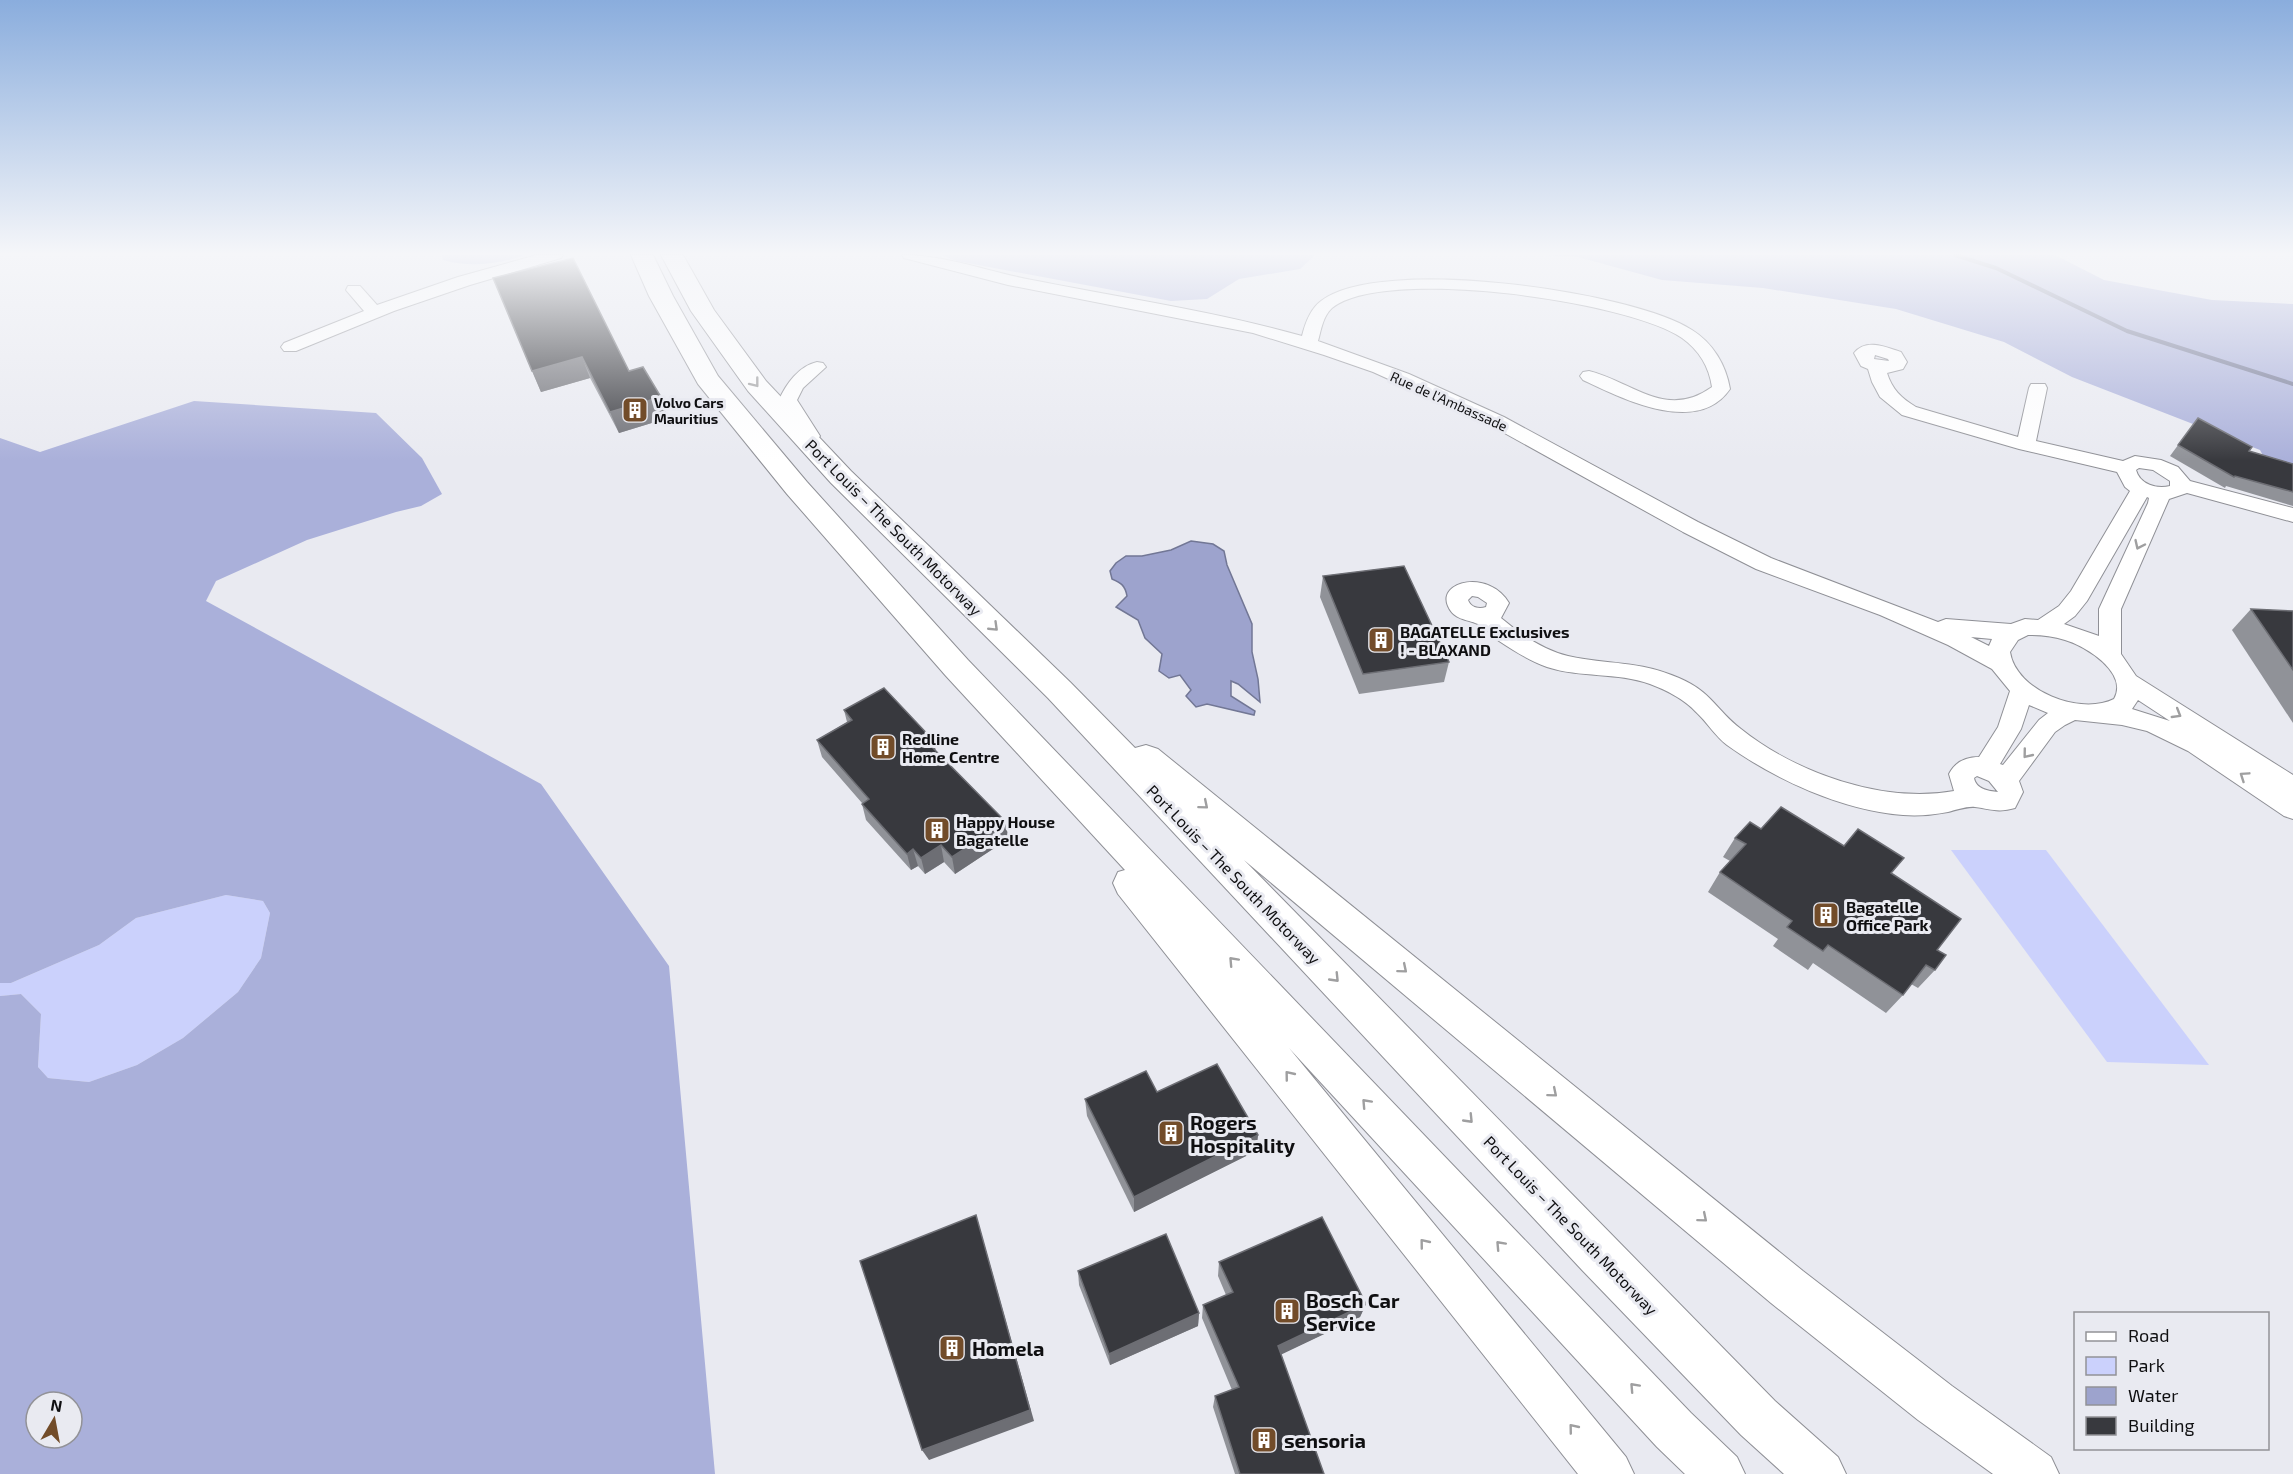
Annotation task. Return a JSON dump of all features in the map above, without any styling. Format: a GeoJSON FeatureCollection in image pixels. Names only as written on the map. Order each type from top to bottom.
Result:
{"type":"FeatureCollection","features":[{"type":"Feature","properties":{"kind":"highway","name":"Port Louis – The South Motorway"},"geometry":{"type":"LineString","coordinates":[[690,324],[707,379],[797,488],[957,668],[1665,1421],[1720,1474]]}},
{"type":"Feature","properties":{"kind":"highway","name":"Port Louis – The South Motorway"},"geometry":{"type":"LineString","coordinates":[[712,324],[757,386],[841,477],[1059,690],[1598,1254],[1758,1418],[1821,1474]]}},
{"type":"Feature","properties":{"kind":"highway"},"geometry":{"type":"LineString","coordinates":[[957,668],[1309,1100],[1609,1474]]}},
{"type":"Feature","properties":{"kind":"highway"},"geometry":{"type":"LineString","coordinates":[[1059,690],[1110,728],[1787,1287],[1935,1403],[2034,1474]]}},
{"type":"Feature","properties":{"kind":"street"},"geometry":{"type":"LineString","coordinates":[[290,347],[348,324]]}},
{"type":"Feature","properties":{"kind":"street","name":"Rue de l'Ambassade"},"geometry":{"type":"LineString","coordinates":[[1231,324],[1308,343],[1426,388],[1499,422],[1695,530],[1760,562],[1923,623]]}},
{"type":"Feature","properties":{"kind":"street"},"geometry":{"type":"LineString","coordinates":[[1308,343],[1314,324]]}},
{"type":"Feature","properties":{"kind":"street"},"geometry":{"type":"LineString","coordinates":[[1588,376],[1650,402],[1682,406],[1702,402],[1721,389],[1720,373],[1712,358],[1692,338],[1678,328],[1665,324]]}},
{"type":"Feature","properties":{"kind":"street"},"geometry":{"type":"LineString","coordinates":[[818,367],[795,385],[788,400],[800,423],[841,477]]}},
{"type":"Feature","properties":{"kind":"street"},"geometry":{"type":"LineString","coordinates":[[1877,367],[1885,392],[1896,404],[1909,411],[2026,445],[2126,468],[2134,462],[2160,466],[2176,475],[2181,485],[2293,515]]}},
{"type":"Feature","properties":{"kind":"street"},"geometry":{"type":"LineString","coordinates":[[2026,445],[2038,388]]}},
{"type":"Feature","properties":{"kind":"street"},"geometry":{"type":"LineString","coordinates":[[2126,468],[2128,478],[2151,491],[2175,492],[2181,485]]}},
{"type":"Feature","properties":{"kind":"street"},"geometry":{"type":"LineString","coordinates":[[2043,627],[2067,611],[2079,596],[2151,491]]}},
{"type":"Feature","properties":{"kind":"street"},"geometry":{"type":"LineString","coordinates":[[2110,655],[2110,609],[2158,503],[2151,491]]}},
{"type":"Feature","properties":{"kind":"street"},"geometry":{"type":"LineString","coordinates":[[1485,616],[1513,642],[1548,659],[1583,667],[1616,668],[1642,673],[1670,683],[1700,702],[1733,737],[1770,759],[1829,788],[1877,800],[1925,805],[1975,797],[1992,802],[2006,801],[2011,792],[1995,774],[1970,767],[1961,774],[1963,786],[1975,797]]}},
{"type":"Feature","properties":{"kind":"street"},"geometry":{"type":"LineString","coordinates":[[1923,623],[1966,630],[2011,632]]}},
{"type":"Feature","properties":{"kind":"street"},"geometry":{"type":"LineString","coordinates":[[1923,623],[1963,640],[2000,663]]}},
{"type":"Feature","properties":{"kind":"street"},"geometry":{"type":"LineString","coordinates":[[1995,774],[2057,719],[2084,712],[2112,710],[2123,703],[2129,694],[2125,673],[2110,655],[2078,636],[2043,627],[2025,627],[2011,632],[2001,640],[1998,650],[2000,663],[2008,676],[2022,689],[2051,705],[2084,712],[2133,717],[2162,727],[2221,761],[2293,809]]}},
{"type":"Feature","properties":{"kind":"street"},"geometry":{"type":"LineString","coordinates":[[2128,682],[2293,788]]}},
{"type":"Feature","properties":{"kind":"street"},"geometry":{"type":"LineString","coordinates":[[1995,774],[2022,689]]}},
{"type":"Feature","properties":{"kind":"green space"},"geometry":{"type":"Polygon","coordinates":[[[1951,850],[2046,850],[2209,1065],[2107,1062],[1951,850]]]}},
{"type":"Feature","properties":{"kind":"green space"},"geometry":{"type":"Polygon","coordinates":[[[226,895],[263,901],[270,913],[261,958],[238,992],[183,1038],[137,1065],[89,1082],[48,1078],[38,1067],[41,1014],[21,994],[0,996],[0,983],[11,983],[99,945],[136,918],[226,895]]]}},
{"type":"Feature","properties":{"kind":"shaded area"},"geometry":{"type":"Polygon","coordinates":[[[1944,324],[2293,324],[2293,473],[2270,469],[2260,450],[2072,377],[2004,342],[1944,324]]]}},
{"type":"Feature","properties":{"kind":"shaded area"},"geometry":{"type":"Polygon","coordinates":[[[194,401],[376,413],[422,458],[442,494],[421,506],[307,540],[216,581],[206,601],[541,784],[669,966],[715,1474],[0,1474],[0,996],[21,994],[41,1014],[38,1067],[48,1078],[89,1082],[137,1065],[183,1038],[238,992],[261,958],[270,913],[263,901],[226,895],[136,918],[99,945],[11,983],[0,983],[0,438],[40,452],[194,401]]]}},
{"type":"Feature","properties":{"kind":"water"},"geometry":{"type":"Polygon","coordinates":[[[1191,541],[1213,544],[1224,551],[1227,565],[1252,624],[1252,652],[1260,702],[1231,681],[1231,696],[1255,711],[1254,715],[1207,704],[1196,707],[1186,696],[1191,690],[1180,675],[1169,678],[1159,671],[1162,654],[1145,638],[1138,620],[1116,607],[1127,596],[1122,585],[1112,579],[1110,571],[1116,563],[1126,556],[1142,556],[1171,550],[1191,541]]]}},
{"type":"Feature","properties":{"kind":"building"},"geometry":{"type":"Polygon","coordinates":[[[512,324],[606,324],[629,371],[643,367],[661,397],[610,412],[582,357],[532,371],[512,324]]]}},
{"type":"Feature","properties":{"kind":"building"},"geometry":{"type":"Polygon","coordinates":[[[2198,418],[2252,447],[2249,451],[2293,464],[2293,492],[2234,477],[2178,445],[2198,418]]]}},
{"type":"Feature","properties":{"kind":"building","name":"BAGATELLE Exclusives ! - BLAXAND"},"geometry":{"type":"Polygon","coordinates":[[[1404,566],[1449,662],[1363,674],[1323,576],[1404,566]]]}},
{"type":"Feature","properties":{"kind":"building"},"geometry":{"type":"Polygon","coordinates":[[[2251,609],[2293,611],[2293,670],[2251,609]]]}},
{"type":"Feature","properties":{"kind":"building"},"geometry":{"type":"Polygon","coordinates":[[[884,688],[934,741],[929,744],[1006,822],[952,857],[941,845],[921,858],[913,849],[907,854],[862,804],[869,799],[817,740],[852,720],[844,710],[884,688]]]}},
{"type":"Feature","properties":{"kind":"building","name":"Bagatelle Office Park"},"geometry":{"type":"Polygon","coordinates":[[[1781,807],[1844,846],[1858,829],[1904,858],[1891,873],[1961,919],[1937,950],[1946,955],[1935,970],[1926,965],[1903,995],[1828,945],[1823,951],[1787,927],[1792,921],[1720,872],[1746,844],[1735,838],[1750,822],[1761,829],[1781,807]]]}},
{"type":"Feature","properties":{"kind":"building","name":"Rogers Hospitality"},"geometry":{"type":"Polygon","coordinates":[[[1217,1064],[1258,1135],[1134,1197],[1085,1099],[1146,1071],[1157,1092],[1217,1064]]]}},
{"type":"Feature","properties":{"kind":"building","name":"Homela"},"geometry":{"type":"Polygon","coordinates":[[[976,1215],[1030,1410],[922,1450],[860,1261],[976,1215]]]}},
{"type":"Feature","properties":{"kind":"building"},"geometry":{"type":"Polygon","coordinates":[[[1322,1217],[1366,1304],[1278,1346],[1324,1474],[1240,1474],[1215,1396],[1239,1387],[1203,1305],[1233,1292],[1219,1262],[1322,1217]]]}},
{"type":"Feature","properties":{"kind":"building"},"geometry":{"type":"Polygon","coordinates":[[[1166,1234],[1199,1313],[1109,1354],[1078,1271],[1166,1234]]]}},
{"type":"Feature","properties":{"kind":"waterway"},"geometry":{"type":"LineString","coordinates":[[2112,324],[2127,331],[2293,384]]}},
{"type":"Feature","properties":{"kind":"place","name":"Volvo Cars Mauritius"},"geometry":{"type":"Point","coordinates":[635,410]}},
{"type":"Feature","properties":{"kind":"place","name":"BAGATELLE Exclusives ! - BLAXAND"},"geometry":{"type":"Point","coordinates":[1381,640]}},
{"type":"Feature","properties":{"kind":"place","name":"Redline Home Centre"},"geometry":{"type":"Point","coordinates":[883,747]}},
{"type":"Feature","properties":{"kind":"place","name":"Happy House Bagatelle"},"geometry":{"type":"Point","coordinates":[937,830]}},
{"type":"Feature","properties":{"kind":"place","name":"Bagatelle Office Park"},"geometry":{"type":"Point","coordinates":[1826,915]}},
{"type":"Feature","properties":{"kind":"place","name":"Rogers Hospitality"},"geometry":{"type":"Point","coordinates":[1171,1133]}},
{"type":"Feature","properties":{"kind":"place","name":"Bosch Car Service"},"geometry":{"type":"Point","coordinates":[1287,1311]}},
{"type":"Feature","properties":{"kind":"place","name":"Homela"},"geometry":{"type":"Point","coordinates":[952,1348]}},
{"type":"Feature","properties":{"kind":"place","name":"sensoria"},"geometry":{"type":"Point","coordinates":[1264,1440]}}]}
